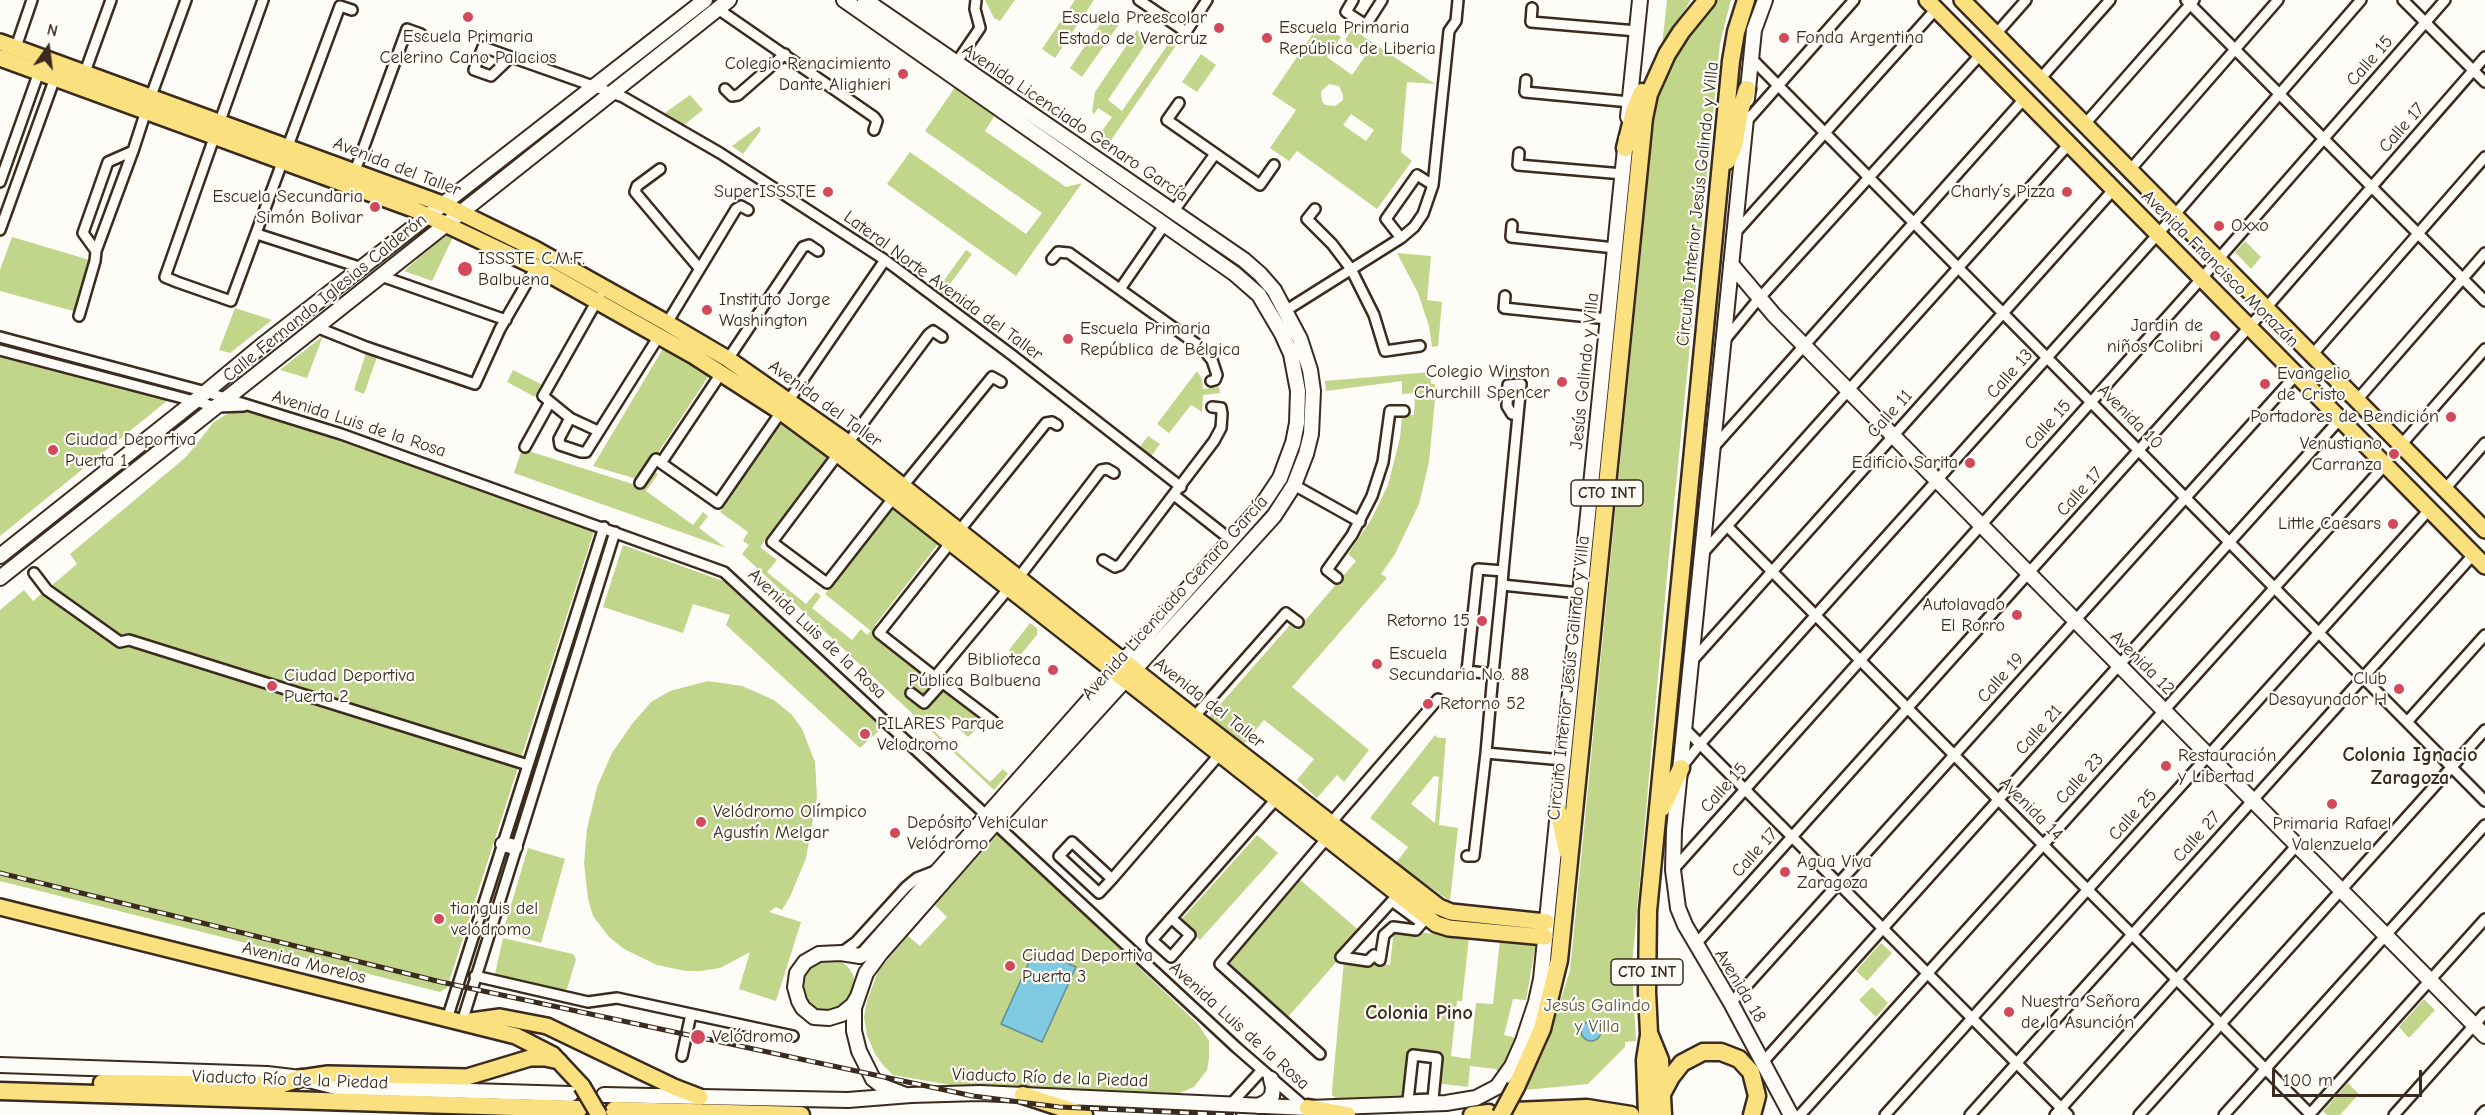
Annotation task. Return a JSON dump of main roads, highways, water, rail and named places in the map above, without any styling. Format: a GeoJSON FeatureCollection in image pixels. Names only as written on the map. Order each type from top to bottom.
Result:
{"type":"FeatureCollection","features":[{"type":"Feature","properties":{"kind":"highway","name":"Circuito Interior Jesús Galindo y Villa"},"geometry":{"type":"LineString","coordinates":[[1501,1113],[1536,1044],[1554,989],[1570,867],[1642,132],[1649,94],[1667,54],[1681,32],[1707,0]]}},
{"type":"Feature","properties":{"kind":"highway","name":"Circuito Interior Jesús Galindo y Villa"},"geometry":{"type":"LineString","coordinates":[[1663,1093],[1660,1060],[1649,1033],[1647,942],[1733,47],[1746,0]]}},
{"type":"Feature","properties":{"kind":"highway"},"geometry":{"type":"LineString","coordinates":[[1625,148],[1640,95],[1667,54]]}},
{"type":"Feature","properties":{"kind":"highway"},"geometry":{"type":"LineString","coordinates":[[1720,178],[1734,146],[1740,111],[1747,89]]}},
{"type":"Feature","properties":{"kind":"highway"},"geometry":{"type":"LineString","coordinates":[[1658,816],[1681,768]]}},
{"type":"Feature","properties":{"kind":"highway"},"geometry":{"type":"LineString","coordinates":[[1558,811],[1570,867]]}},
{"type":"Feature","properties":{"kind":"highway"},"geometry":{"type":"LineString","coordinates":[[1472,1115],[1587,1108],[1647,1114],[1645,1060],[1649,1033]]}},
{"type":"Feature","properties":{"kind":"highway"},"geometry":{"type":"LineString","coordinates":[[1663,1093],[1671,1077],[1682,1064],[1703,1052],[1722,1052],[1739,1059],[1750,1072],[1757,1096],[1752,1115]]}},
{"type":"Feature","properties":{"kind":"highway"},"geometry":{"type":"LineString","coordinates":[[19,1092],[109,1083],[280,1085],[301,1078]]}},
{"type":"Feature","properties":{"kind":"highway","name":"Viaducto Río de la Piedad"},"geometry":{"type":"LineString","coordinates":[[0,1091],[579,1109]]}},
{"type":"Feature","properties":{"kind":"highway","name":"CTO INT"},"geometry":{"type":"LineString","coordinates":[[1647,1114],[1663,1093]]}},
{"type":"Feature","properties":{"kind":"highway"},"geometry":{"type":"LineString","coordinates":[[1023,1095],[1084,1115]]}},
{"type":"Feature","properties":{"kind":"highway"},"geometry":{"type":"LineString","coordinates":[[1308,1108],[1347,1115]]}},
{"type":"Feature","properties":{"kind":"highway"},"geometry":{"type":"LineString","coordinates":[[606,1113],[801,1115]]}},
{"type":"Feature","properties":{"kind":"main road","name":"Avenida Francisco Morazán"},"geometry":{"type":"LineString","coordinates":[[1962,0],[2485,530]]}},
{"type":"Feature","properties":{"kind":"main road","name":"Avenida Francisco Morazán"},"geometry":{"type":"LineString","coordinates":[[1932,4],[2485,566]]}},
{"type":"Feature","properties":{"kind":"main road","name":"Avenida del Taller"},"geometry":{"type":"LineString","coordinates":[[0,42],[16,47],[41,65]]}},
{"type":"Feature","properties":{"kind":"main road","name":"Avenida del Taller"},"geometry":{"type":"LineString","coordinates":[[0,58],[41,65],[286,153],[600,295],[663,329],[725,366],[785,406],[843,449],[1125,671],[1219,754],[1251,770],[1277,798],[1445,910],[1546,930]]}},
{"type":"Feature","properties":{"kind":"main road","name":"Avenida del Taller"},"geometry":{"type":"LineString","coordinates":[[57,71],[85,72],[149,104]]}},
{"type":"Feature","properties":{"kind":"main road","name":"Avenida del Taller"},"geometry":{"type":"LineString","coordinates":[[286,153],[356,171],[461,212],[535,249],[600,295]]}},
{"type":"Feature","properties":{"kind":"main road","name":"Avenida del Taller"},"geometry":{"type":"LineString","coordinates":[[1125,671],[1194,717],[1251,770],[1327,831]]}},
{"type":"Feature","properties":{"kind":"main road","name":"Avenida Morelos"},"geometry":{"type":"LineString","coordinates":[[0,907],[454,1020],[530,1042],[543,1047],[562,1062],[576,1090],[606,1113]]}},
{"type":"Feature","properties":{"kind":"main road"},"geometry":{"type":"LineString","coordinates":[[454,1020],[500,1017],[547,1026],[674,1087],[700,1097]]}},
{"type":"Feature","properties":{"kind":"main road"},"geometry":{"type":"LineString","coordinates":[[301,1078],[328,1074],[460,1077],[479,1074],[530,1058],[545,1058],[562,1062]]}},
{"type":"Feature","properties":{"kind":"water"},"geometry":{"type":"Polygon","coordinates":[[[1035,949],[1076,967],[1042,1042],[1001,1024],[1035,949]]]}},
{"type":"Feature","properties":{"kind":"water"},"geometry":{"type":"Polygon","coordinates":[[[1587,1021],[1595,1021],[1601,1027],[1601,1035],[1595,1041],[1587,1041],[1581,1035],[1581,1027],[1587,1021]]]}},
{"type":"Feature","properties":{"kind":"railway"},"geometry":{"type":"LineString","coordinates":[[0,873],[441,982],[973,1096],[1059,1107],[1235,1115]]}},
{"type":"Feature","properties":{"kind":"place","name":"Escuela Primaria Celerino Cano Palacios"},"geometry":{"type":"Point","coordinates":[468,17]}},
{"type":"Feature","properties":{"kind":"place","name":"Escuela Preescolar Estado de Veracruz"},"geometry":{"type":"Point","coordinates":[1219,28]}},
{"type":"Feature","properties":{"kind":"place","name":"Escuela Primaria República de Liberia"},"geometry":{"type":"Point","coordinates":[1267,38]}},
{"type":"Feature","properties":{"kind":"place","name":"Fonda Argentina"},"geometry":{"type":"Point","coordinates":[1784,38]}},
{"type":"Feature","properties":{"kind":"place","name":"Colegio Renacimiento Dante Alighieri"},"geometry":{"type":"Point","coordinates":[903,74]}},
{"type":"Feature","properties":{"kind":"place","name":"SuperISSSTE"},"geometry":{"type":"Point","coordinates":[828,192]}},
{"type":"Feature","properties":{"kind":"place","name":"Charly´s Pizza"},"geometry":{"type":"Point","coordinates":[2067,192]}},
{"type":"Feature","properties":{"kind":"place","name":"Escuela Secundaria Simón Bolivar"},"geometry":{"type":"Point","coordinates":[375,207]}},
{"type":"Feature","properties":{"kind":"place","name":"Oxxo"},"geometry":{"type":"Point","coordinates":[2219,226]}},
{"type":"Feature","properties":{"kind":"place","name":"ISSSTE C.M.F. Balbuena"},"geometry":{"type":"Point","coordinates":[465,269]}},
{"type":"Feature","properties":{"kind":"place","name":"Instituto Jorge Washington"},"geometry":{"type":"Point","coordinates":[707,310]}},
{"type":"Feature","properties":{"kind":"place","name":"Jardin de niños Colibri"},"geometry":{"type":"Point","coordinates":[2215,336]}},
{"type":"Feature","properties":{"kind":"place","name":"Escuela Primaria República de Bélgica"},"geometry":{"type":"Point","coordinates":[1068,339]}},
{"type":"Feature","properties":{"kind":"place","name":"Colegio Winston Churchill Spencer"},"geometry":{"type":"Point","coordinates":[1562,382]}},
{"type":"Feature","properties":{"kind":"place","name":"Evangelio de Cristo"},"geometry":{"type":"Point","coordinates":[2265,384]}},
{"type":"Feature","properties":{"kind":"place","name":"Portadores de Bendición"},"geometry":{"type":"Point","coordinates":[2451,417]}},
{"type":"Feature","properties":{"kind":"place","name":"Ciudad Deportiva Puerta 1"},"geometry":{"type":"Point","coordinates":[53,450]}},
{"type":"Feature","properties":{"kind":"place","name":"Venustiano Carranza"},"geometry":{"type":"Point","coordinates":[2394,454]}},
{"type":"Feature","properties":{"kind":"place","name":"Edificio Sarita"},"geometry":{"type":"Point","coordinates":[1970,463]}},
{"type":"Feature","properties":{"kind":"place","name":"Little Caesars"},"geometry":{"type":"Point","coordinates":[2393,524]}},
{"type":"Feature","properties":{"kind":"place","name":"Autolavado El Rorro"},"geometry":{"type":"Point","coordinates":[2017,615]}},
{"type":"Feature","properties":{"kind":"place","name":"Retorno 15"},"geometry":{"type":"Point","coordinates":[1482,621]}},
{"type":"Feature","properties":{"kind":"place","name":"Escuela Secundaria No. 88"},"geometry":{"type":"Point","coordinates":[1377,664]}},
{"type":"Feature","properties":{"kind":"place","name":"Biblioteca Pública Balbuena"},"geometry":{"type":"Point","coordinates":[1053,670]}},
{"type":"Feature","properties":{"kind":"place","name":"Ciudad Deportiva Puerta 2"},"geometry":{"type":"Point","coordinates":[272,686]}},
{"type":"Feature","properties":{"kind":"place","name":"Club Desayunador H"},"geometry":{"type":"Point","coordinates":[2399,689]}},
{"type":"Feature","properties":{"kind":"place","name":"Retorno 52"},"geometry":{"type":"Point","coordinates":[1428,704]}},
{"type":"Feature","properties":{"kind":"place","name":"PILARES Parque Velodromo"},"geometry":{"type":"Point","coordinates":[865,734]}},
{"type":"Feature","properties":{"kind":"place","name":"Restauración y Libertad"},"geometry":{"type":"Point","coordinates":[2166,766]}},
{"type":"Feature","properties":{"kind":"place","name":"Primaria Rafael Valenzuela"},"geometry":{"type":"Point","coordinates":[2332,804]}},
{"type":"Feature","properties":{"kind":"place","name":"Velódromo Olímpico Agustín Melgar"},"geometry":{"type":"Point","coordinates":[701,822]}},
{"type":"Feature","properties":{"kind":"place","name":"Depósito Vehicular Velódromo"},"geometry":{"type":"Point","coordinates":[895,833]}},
{"type":"Feature","properties":{"kind":"place","name":"Agua Viva Zaragoza"},"geometry":{"type":"Point","coordinates":[1785,872]}},
{"type":"Feature","properties":{"kind":"place","name":"tianguis del velódromo"},"geometry":{"type":"Point","coordinates":[439,919]}},
{"type":"Feature","properties":{"kind":"place","name":"Ciudad Deportiva Puerta 3"},"geometry":{"type":"Point","coordinates":[1010,966]}},
{"type":"Feature","properties":{"kind":"place","name":"Nuestra Señora de la Asunción"},"geometry":{"type":"Point","coordinates":[2009,1012]}},
{"type":"Feature","properties":{"kind":"place","name":"Velódromo"},"geometry":{"type":"Point","coordinates":[698,1037]}},
{"type":"Feature","properties":{"kind":"district","name":"Colonia Ignacio Zaragoza"},"geometry":{"type":"Point","coordinates":[2410,766]}},
{"type":"Feature","properties":{"kind":"district","name":"Colonia Pino"},"geometry":{"type":"Point","coordinates":[1419,1013]}},
{"type":"Feature","properties":{"kind":"park label","name":"Jesús Galindo y Villa"},"geometry":{"type":"Point","coordinates":[1597,1016]}}]}
